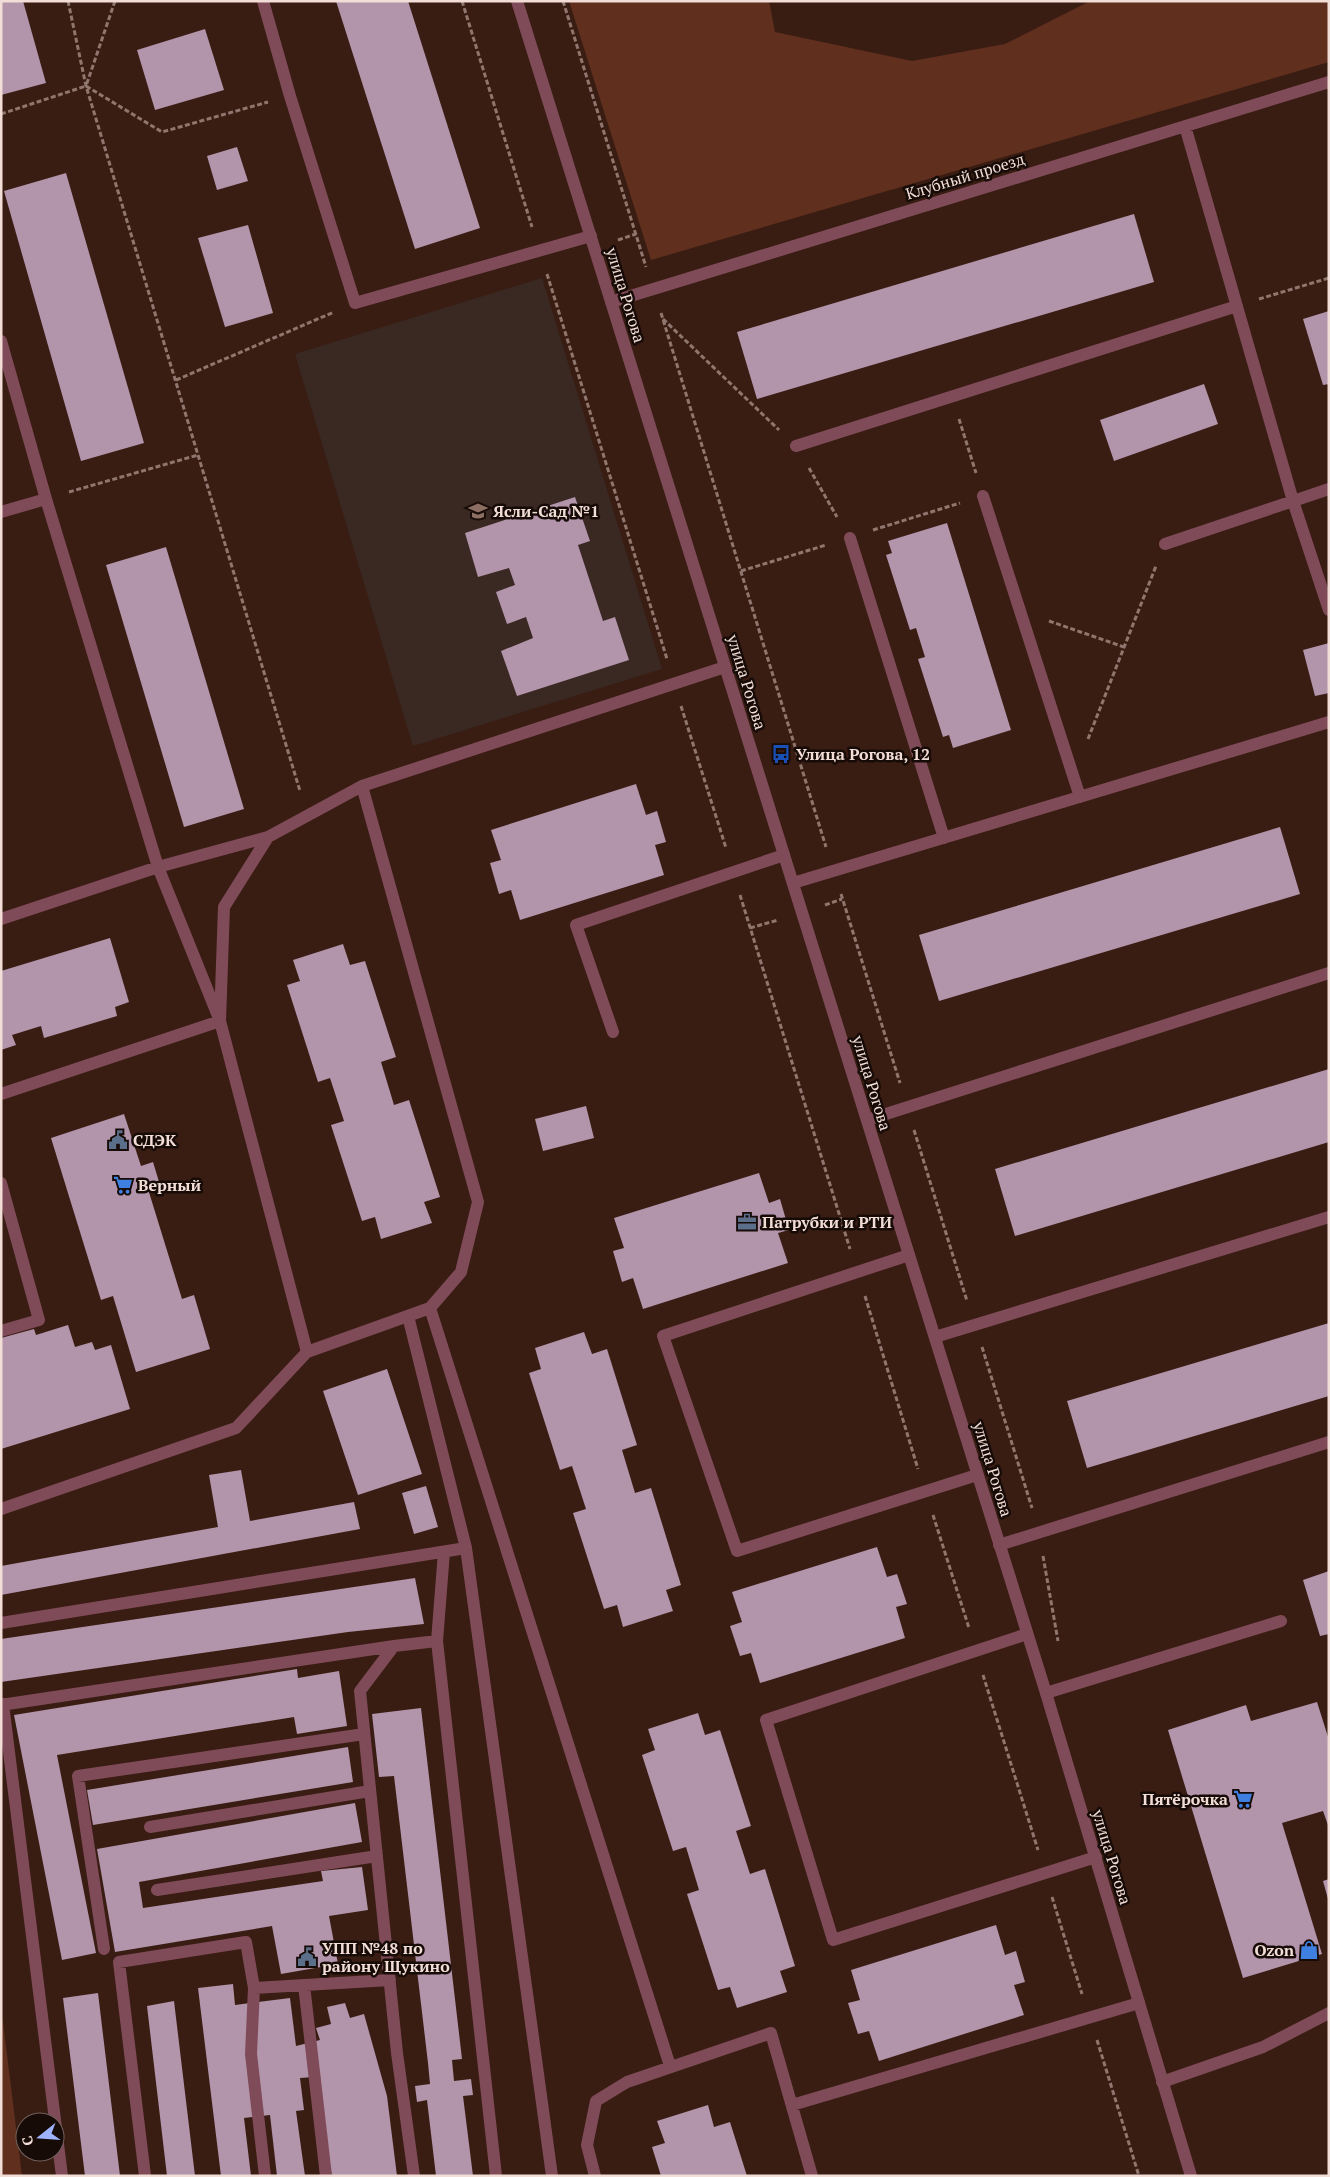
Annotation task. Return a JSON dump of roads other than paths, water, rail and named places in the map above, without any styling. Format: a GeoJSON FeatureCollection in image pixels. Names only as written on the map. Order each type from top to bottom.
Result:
{"type":"FeatureCollection","features":[{"type":"Feature","properties":{"kind":"street"},"geometry":{"type":"LineString","coordinates":[[263,1],[290,96],[355,303],[590,236]]}},
{"type":"Feature","properties":{"kind":"street","name":"улица Рогова"},"geometry":{"type":"LineString","coordinates":[[517,1],[1046,1693],[1191,2176]]}},
{"type":"Feature","properties":{"kind":"street","name":"Клубный проезд"},"geometry":{"type":"LineString","coordinates":[[611,302],[1329,82]]}},
{"type":"Feature","properties":{"kind":"street"},"geometry":{"type":"LineString","coordinates":[[1185,126],[1293,501],[1329,610]]}},
{"type":"Feature","properties":{"kind":"street"},"geometry":{"type":"LineString","coordinates":[[796,446],[1237,306]]}},
{"type":"Feature","properties":{"kind":"street"},"geometry":{"type":"LineString","coordinates":[[1,341],[46,499],[158,867],[220,1022],[307,1352]]}},
{"type":"Feature","properties":{"kind":"street"},"geometry":{"type":"LineString","coordinates":[[1165,544],[1329,488]]}},
{"type":"Feature","properties":{"kind":"street"},"geometry":{"type":"LineString","coordinates":[[984,496],[1080,797]]}},
{"type":"Feature","properties":{"kind":"street"},"geometry":{"type":"LineString","coordinates":[[1,512],[46,499]]}},
{"type":"Feature","properties":{"kind":"street"},"geometry":{"type":"LineString","coordinates":[[850,538],[944,838]]}},
{"type":"Feature","properties":{"kind":"street"},"geometry":{"type":"LineString","coordinates":[[1,919],[158,867],[268,837],[362,786],[725,667]]}},
{"type":"Feature","properties":{"kind":"street"},"geometry":{"type":"LineString","coordinates":[[793,883],[1329,722]]}},
{"type":"Feature","properties":{"kind":"street"},"geometry":{"type":"LineString","coordinates":[[1,1508],[236,1428],[307,1352],[430,1308],[461,1272],[478,1202],[362,786]]}},
{"type":"Feature","properties":{"kind":"street"},"geometry":{"type":"LineString","coordinates":[[220,1022],[224,907],[268,837]]}},
{"type":"Feature","properties":{"kind":"street"},"geometry":{"type":"LineString","coordinates":[[613,1032],[576,925],[784,855]]}},
{"type":"Feature","properties":{"kind":"street"},"geometry":{"type":"LineString","coordinates":[[866,1120],[1329,973]]}},
{"type":"Feature","properties":{"kind":"street"},"geometry":{"type":"LineString","coordinates":[[1,1094],[220,1022]]}},
{"type":"Feature","properties":{"kind":"street"},"geometry":{"type":"LineString","coordinates":[[1,1183],[40,1320],[1,1330]]}},
{"type":"Feature","properties":{"kind":"street"},"geometry":{"type":"LineString","coordinates":[[935,1337],[1329,1217]]}},
{"type":"Feature","properties":{"kind":"street"},"geometry":{"type":"LineString","coordinates":[[909,1256],[663,1336],[737,1551],[977,1475]]}},
{"type":"Feature","properties":{"kind":"street"},"geometry":{"type":"LineString","coordinates":[[430,1308],[670,2066]]}},
{"type":"Feature","properties":{"kind":"street"},"geometry":{"type":"LineString","coordinates":[[408,1316],[466,1548],[552,2176]]}},
{"type":"Feature","properties":{"kind":"street"},"geometry":{"type":"LineString","coordinates":[[999,1545],[1329,1442]]}},
{"type":"Feature","properties":{"kind":"street"},"geometry":{"type":"LineString","coordinates":[[1,1623],[466,1548]]}},
{"type":"Feature","properties":{"kind":"street"},"geometry":{"type":"LineString","coordinates":[[444,1552],[437,1642],[496,2176]]}},
{"type":"Feature","properties":{"kind":"street"},"geometry":{"type":"LineString","coordinates":[[1046,1693],[1281,1621]]}},
{"type":"Feature","properties":{"kind":"street"},"geometry":{"type":"LineString","coordinates":[[1027,1634],[766,1720],[833,1940],[1096,1857]]}},
{"type":"Feature","properties":{"kind":"street"},"geometry":{"type":"LineString","coordinates":[[62,2176],[2,1705],[394,1646],[437,1642]]}},
{"type":"Feature","properties":{"kind":"street"},"geometry":{"type":"LineString","coordinates":[[394,1646],[360,1691],[376,1856],[414,2176]]}},
{"type":"Feature","properties":{"kind":"street"},"geometry":{"type":"LineString","coordinates":[[104,1949],[78,1776],[364,1734]]}},
{"type":"Feature","properties":{"kind":"street"},"geometry":{"type":"LineString","coordinates":[[150,1827],[370,1791]]}},
{"type":"Feature","properties":{"kind":"street"},"geometry":{"type":"LineString","coordinates":[[157,1890],[376,1856]]}},
{"type":"Feature","properties":{"kind":"street"},"geometry":{"type":"LineString","coordinates":[[145,2176],[119,1962],[246,1942],[254,1988],[251,2054],[265,2176]]}},
{"type":"Feature","properties":{"kind":"street"},"geometry":{"type":"LineString","coordinates":[[254,1988],[390,1980]]}},
{"type":"Feature","properties":{"kind":"street"},"geometry":{"type":"LineString","coordinates":[[304,1985],[326,2176]]}},
{"type":"Feature","properties":{"kind":"street"},"geometry":{"type":"LineString","coordinates":[[792,2105],[1139,2003]]}},
{"type":"Feature","properties":{"kind":"street"},"geometry":{"type":"LineString","coordinates":[[1162,2082],[1263,2047],[1329,2013]]}},
{"type":"Feature","properties":{"kind":"street"},"geometry":{"type":"LineString","coordinates":[[595,2176],[587,2145],[596,2101],[627,2082],[771,2033],[812,2176]]}},
{"type":"Feature","properties":{"kind":"place","name":"Ясли-Сад №1"},"geometry":{"type":"Point","coordinates":[478,511]}},
{"type":"Feature","properties":{"kind":"place","name":"Улица Рогова, 12"},"geometry":{"type":"Point","coordinates":[781,754]}},
{"type":"Feature","properties":{"kind":"place","name":"СДЭК"},"geometry":{"type":"Point","coordinates":[118,1140]}},
{"type":"Feature","properties":{"kind":"place","name":"Верный"},"geometry":{"type":"Point","coordinates":[123,1185]}},
{"type":"Feature","properties":{"kind":"place","name":"Патрубки и РТИ"},"geometry":{"type":"Point","coordinates":[747,1222]}},
{"type":"Feature","properties":{"kind":"place","name":"Пятёрочка"},"geometry":{"type":"Point","coordinates":[1243,1799]}},
{"type":"Feature","properties":{"kind":"place","name":"Ozon"},"geometry":{"type":"Point","coordinates":[1309,1950]}},
{"type":"Feature","properties":{"kind":"place","name":"УПП №48 по району Щукино"},"geometry":{"type":"Point","coordinates":[307,1957]}}]}
